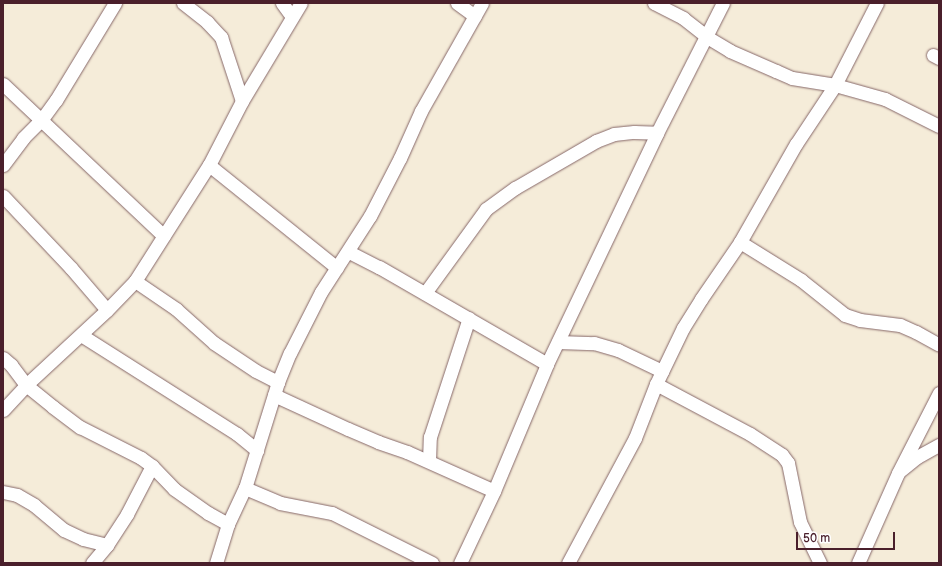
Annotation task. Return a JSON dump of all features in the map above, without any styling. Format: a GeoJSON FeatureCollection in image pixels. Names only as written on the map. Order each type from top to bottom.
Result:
{"type":"FeatureCollection","features":[{"type":"Feature","properties":{"kind":"street"},"geometry":{"type":"LineString","coordinates":[[3,165],[23,138],[42,119],[69,81],[115,3]]}},
{"type":"Feature","properties":{"kind":"street"},"geometry":{"type":"LineString","coordinates":[[183,3],[207,22],[221,37],[242,101]]}},
{"type":"Feature","properties":{"kind":"street"},"geometry":{"type":"LineString","coordinates":[[282,3],[292,17]]}},
{"type":"Feature","properties":{"kind":"street"},"geometry":{"type":"LineString","coordinates":[[3,410],[26,385],[81,335],[135,281],[209,164],[242,101],[301,3]]}},
{"type":"Feature","properties":{"kind":"street"},"geometry":{"type":"LineString","coordinates":[[457,3],[475,16]]}},
{"type":"Feature","properties":{"kind":"street"},"geometry":{"type":"LineString","coordinates":[[216,563],[228,524],[245,488],[278,382],[304,323],[321,292],[349,252],[377,204],[421,111],[482,3]]}},
{"type":"Feature","properties":{"kind":"street"},"geometry":{"type":"LineString","coordinates":[[654,3],[683,18],[707,37],[730,51],[787,76],[817,83],[834,85],[885,99],[939,126]]}},
{"type":"Feature","properties":{"kind":"street"},"geometry":{"type":"LineString","coordinates":[[460,563],[494,491],[547,364],[657,132],[707,37],[723,3]]}},
{"type":"Feature","properties":{"kind":"street"},"geometry":{"type":"LineString","coordinates":[[568,563],[635,438],[656,384],[690,315],[740,242],[796,144],[834,85],[877,3]]}},
{"type":"Feature","properties":{"kind":"street"},"geometry":{"type":"LineString","coordinates":[[3,84],[42,119],[96,173],[164,236]]}},
{"type":"Feature","properties":{"kind":"street"},"geometry":{"type":"LineString","coordinates":[[425,293],[486,209],[515,188],[596,142],[614,134],[657,132]]}},
{"type":"Feature","properties":{"kind":"street"},"geometry":{"type":"LineString","coordinates":[[209,164],[337,268]]}},
{"type":"Feature","properties":{"kind":"street"},"geometry":{"type":"LineString","coordinates":[[3,196],[107,310]]}},
{"type":"Feature","properties":{"kind":"street"},"geometry":{"type":"LineString","coordinates":[[740,242],[801,280],[845,315],[860,320],[900,326],[916,332],[939,345]]}},
{"type":"Feature","properties":{"kind":"street"},"geometry":{"type":"LineString","coordinates":[[349,252],[425,293],[547,364]]}},
{"type":"Feature","properties":{"kind":"street"},"geometry":{"type":"LineString","coordinates":[[135,281],[176,309],[214,343],[256,371],[278,382]]}},
{"type":"Feature","properties":{"kind":"street"},"geometry":{"type":"LineString","coordinates":[[429,461],[430,436],[468,318]]}},
{"type":"Feature","properties":{"kind":"street"},"geometry":{"type":"LineString","coordinates":[[81,335],[237,434],[257,450]]}},
{"type":"Feature","properties":{"kind":"street"},"geometry":{"type":"LineString","coordinates":[[558,342],[594,343],[618,350],[662,371]]}},
{"type":"Feature","properties":{"kind":"street"},"geometry":{"type":"LineString","coordinates":[[3,358],[11,365],[26,385],[80,426],[140,458],[152,466],[174,489],[208,513],[228,524]]}},
{"type":"Feature","properties":{"kind":"street"},"geometry":{"type":"LineString","coordinates":[[656,384],[750,434],[782,455],[788,463],[800,522],[820,563]]}},
{"type":"Feature","properties":{"kind":"street"},"geometry":{"type":"LineString","coordinates":[[858,563],[898,473],[939,393]]}},
{"type":"Feature","properties":{"kind":"street"},"geometry":{"type":"LineString","coordinates":[[274,395],[348,430],[429,461],[494,491]]}},
{"type":"Feature","properties":{"kind":"street"},"geometry":{"type":"LineString","coordinates":[[898,473],[917,457],[939,445]]}},
{"type":"Feature","properties":{"kind":"street"},"geometry":{"type":"LineString","coordinates":[[92,563],[107,545],[127,514],[152,466]]}},
{"type":"Feature","properties":{"kind":"street"},"geometry":{"type":"LineString","coordinates":[[245,488],[280,503],[332,513],[432,563]]}},
{"type":"Feature","properties":{"kind":"street"},"geometry":{"type":"LineString","coordinates":[[3,492],[17,495],[34,505],[64,530],[83,539],[107,545]]}}]}
